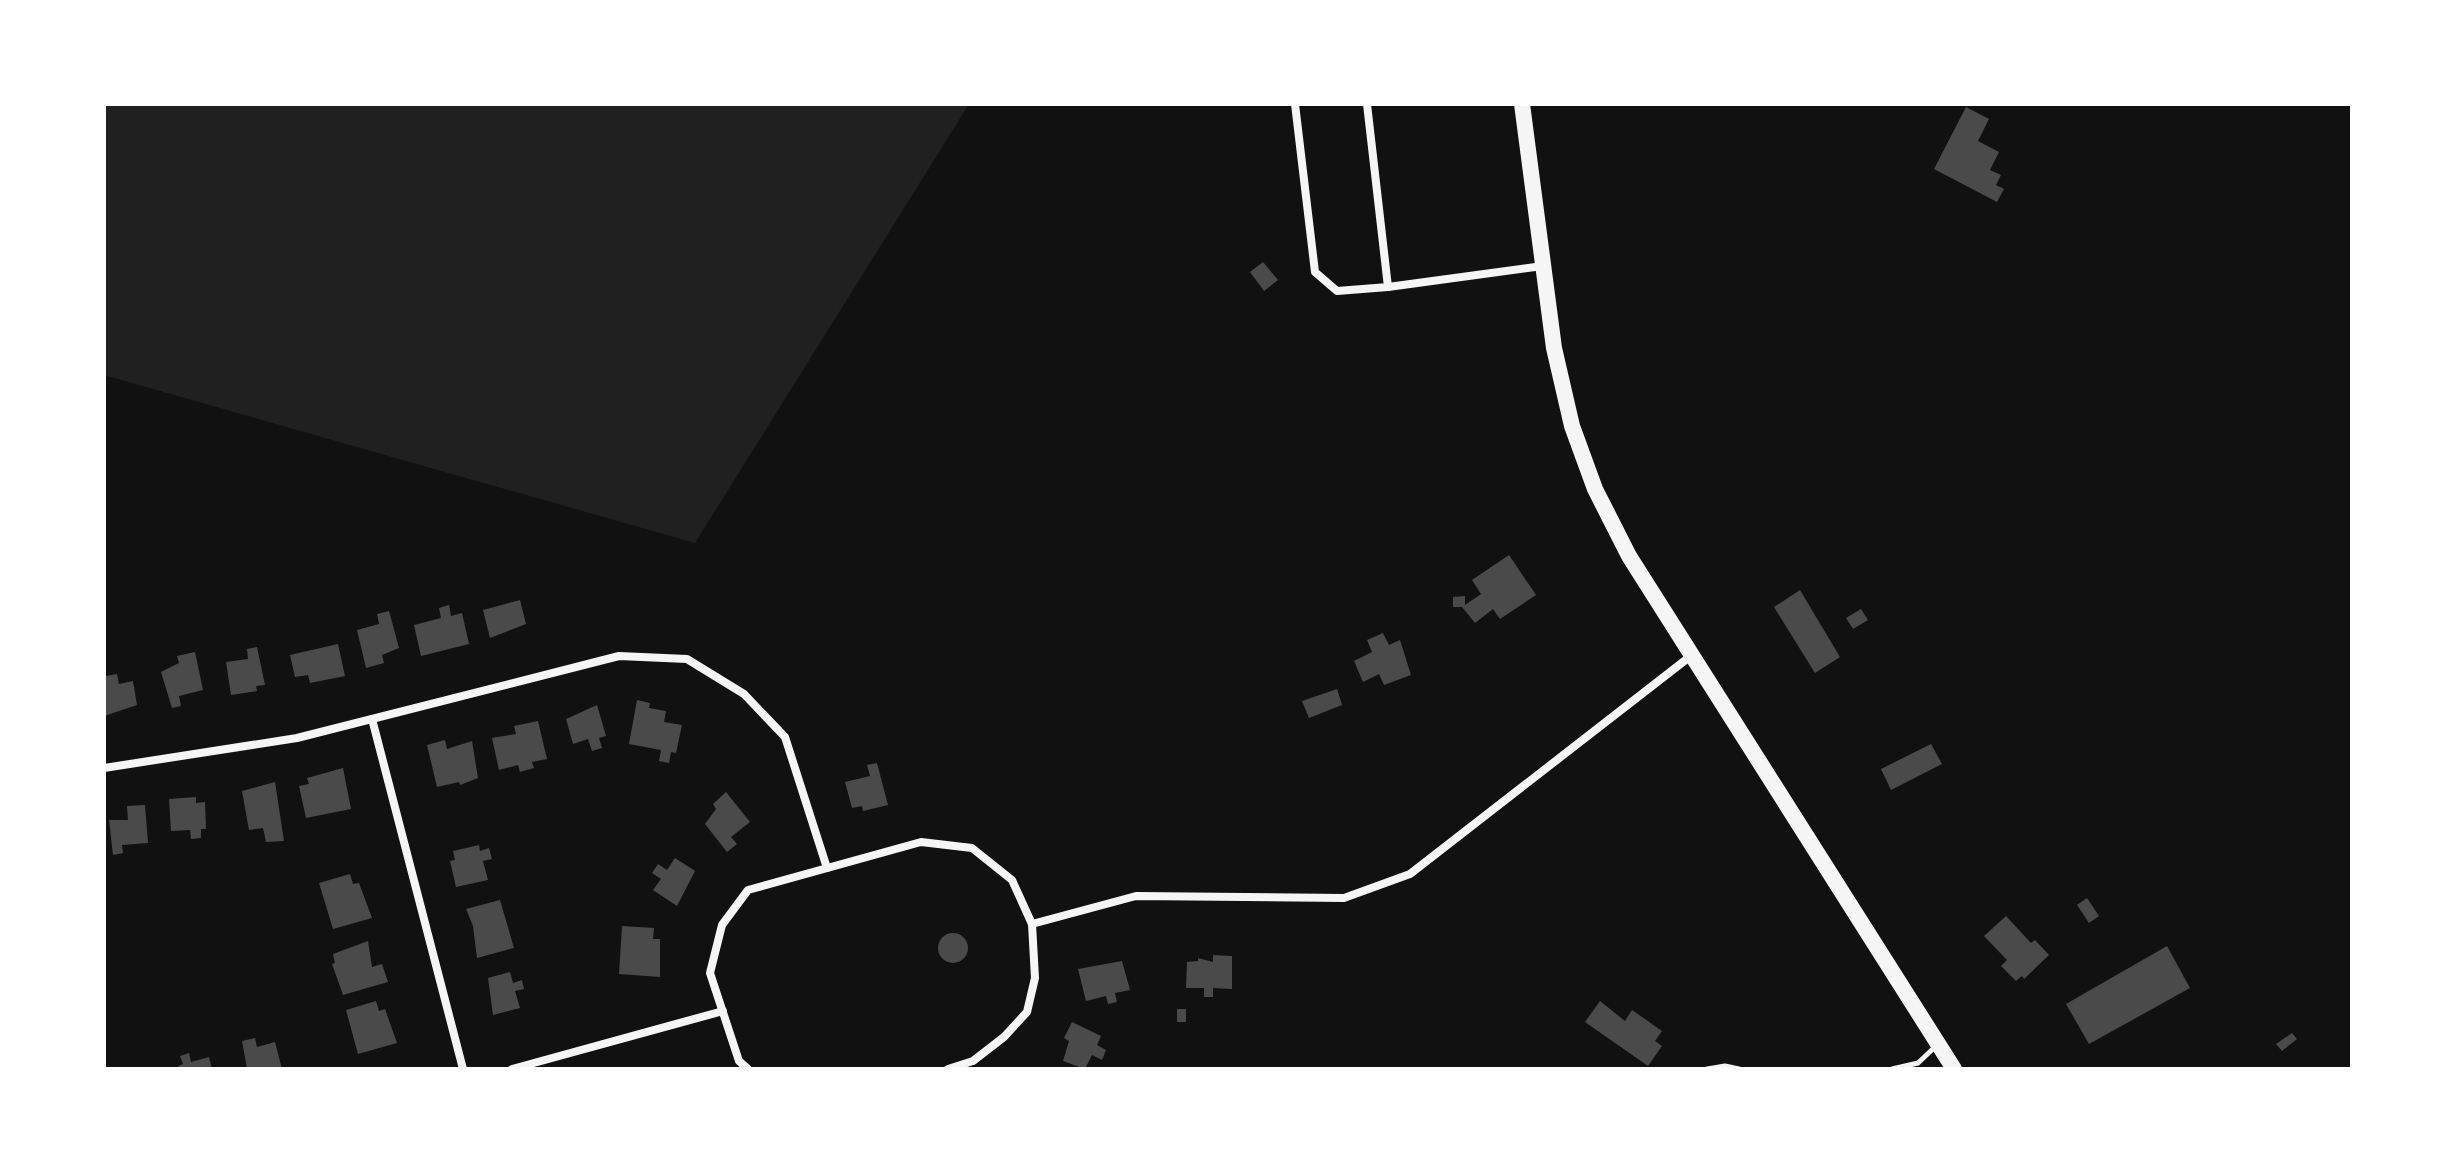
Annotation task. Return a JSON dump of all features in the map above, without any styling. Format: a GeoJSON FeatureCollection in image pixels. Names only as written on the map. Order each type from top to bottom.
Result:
{"type":"FeatureCollection","features":[{"type":"Feature","properties":{"kind":"main road"},"geometry":{"type":"LineString","coordinates":[[1522,104],[1554,348],[1572,426],[1595,489],[1629,556],[1954,1069]]}},
{"type":"Feature","properties":{"kind":"street"},"geometry":{"type":"LineString","coordinates":[[1295,104],[1315,272],[1337,291],[1543,266]]}},
{"type":"Feature","properties":{"kind":"street"},"geometry":{"type":"LineString","coordinates":[[1367,104],[1388,287]]}},
{"type":"Feature","properties":{"kind":"street"},"geometry":{"type":"LineString","coordinates":[[1032,924],[1136,896],[1344,898],[1410,874],[1692,655]]}},
{"type":"Feature","properties":{"kind":"street"},"geometry":{"type":"LineString","coordinates":[[104,768],[297,738],[619,656],[687,659],[744,694],[785,737],[827,868]]}},
{"type":"Feature","properties":{"kind":"street"},"geometry":{"type":"LineString","coordinates":[[372,719],[463,1069]]}},
{"type":"Feature","properties":{"kind":"street"},"geometry":{"type":"LineString","coordinates":[[748,1069],[739,1061],[710,973],[722,925],[748,890],[921,842],[972,848],[1012,880],[1032,924],[1035,978],[1027,1012],[1004,1037],[973,1061],[948,1069]]}},
{"type":"Feature","properties":{"kind":"street"},"geometry":{"type":"LineString","coordinates":[[512,1069],[723,1011]]}},
{"type":"Feature","properties":{"kind":"lane"},"geometry":{"type":"LineString","coordinates":[[1892,1069],[1918,1063],[1937,1046]]}},
{"type":"Feature","properties":{"kind":"lane"},"geometry":{"type":"LineString","coordinates":[[1707,1069],[1725,1066],[1739,1069]]}},
{"type":"Feature","properties":{"kind":"shaded area"},"geometry":{"type":"Polygon","coordinates":[[[104,104],[969,104],[695,543],[104,375],[104,104]]]}},
{"type":"Feature","properties":{"kind":"building"},"geometry":{"type":"Polygon","coordinates":[[[1966,107],[1989,119],[1978,141],[1999,152],[1990,170],[2001,175],[1996,185],[2004,189],[1997,202],[1934,169],[1966,107]]]}},
{"type":"Feature","properties":{"kind":"building"},"geometry":{"type":"Polygon","coordinates":[[[1263,262],[1278,280],[1264,291],[1250,272],[1263,262]]]}},
{"type":"Feature","properties":{"kind":"building"},"geometry":{"type":"Polygon","coordinates":[[[1509,555],[1536,595],[1500,619],[1493,609],[1475,623],[1462,607],[1453,607],[1453,597],[1465,596],[1465,605],[1481,594],[1472,580],[1509,555]]]}},
{"type":"Feature","properties":{"kind":"building"},"geometry":{"type":"Polygon","coordinates":[[[1800,590],[1840,657],[1815,673],[1774,607],[1800,590]]]}},
{"type":"Feature","properties":{"kind":"building"},"geometry":{"type":"Polygon","coordinates":[[[520,600],[526,624],[490,638],[483,610],[520,600]]]}},
{"type":"Feature","properties":{"kind":"building"},"geometry":{"type":"Polygon","coordinates":[[[449,605],[451,616],[462,613],[469,644],[421,656],[414,625],[441,618],[439,608],[449,605]]]}},
{"type":"Feature","properties":{"kind":"building"},"geometry":{"type":"Polygon","coordinates":[[[1861,609],[1868,620],[1853,629],[1846,618],[1861,609]]]}},
{"type":"Feature","properties":{"kind":"building"},"geometry":{"type":"Polygon","coordinates":[[[389,611],[399,648],[382,655],[384,663],[366,668],[357,630],[379,624],[377,614],[389,611]]]}},
{"type":"Feature","properties":{"kind":"building"},"geometry":{"type":"Polygon","coordinates":[[[1383,633],[1389,645],[1400,640],[1411,675],[1384,685],[1379,674],[1363,682],[1354,661],[1372,652],[1367,640],[1383,633]]]}},
{"type":"Feature","properties":{"kind":"building"},"geometry":{"type":"Polygon","coordinates":[[[338,644],[345,676],[310,683],[308,675],[295,677],[290,655],[338,644]]]}},
{"type":"Feature","properties":{"kind":"building"},"geometry":{"type":"Polygon","coordinates":[[[257,647],[265,685],[256,686],[257,691],[231,695],[226,662],[248,659],[247,649],[257,647]]]}},
{"type":"Feature","properties":{"kind":"building"},"geometry":{"type":"Polygon","coordinates":[[[195,652],[203,690],[179,696],[181,706],[172,708],[161,672],[179,663],[177,656],[195,652]]]}},
{"type":"Feature","properties":{"kind":"building"},"geometry":{"type":"Polygon","coordinates":[[[117,674],[119,684],[133,681],[137,705],[104,716],[106,676],[117,674]]]}},
{"type":"Feature","properties":{"kind":"building"},"geometry":{"type":"Polygon","coordinates":[[[1337,689],[1342,705],[1309,718],[1302,701],[1337,689]]]}},
{"type":"Feature","properties":{"kind":"building"},"geometry":{"type":"Polygon","coordinates":[[[637,700],[650,703],[649,708],[666,711],[664,722],[682,725],[676,753],[671,752],[669,763],[659,761],[661,750],[629,744],[637,700]]]}},
{"type":"Feature","properties":{"kind":"building"},"geometry":{"type":"Polygon","coordinates":[[[597,705],[606,736],[599,738],[602,748],[592,751],[588,739],[573,744],[566,719],[597,705]]]}},
{"type":"Feature","properties":{"kind":"building"},"geometry":{"type":"Polygon","coordinates":[[[538,721],[547,759],[532,762],[534,768],[520,772],[518,765],[499,770],[492,738],[516,734],[514,726],[538,721]]]}},
{"type":"Feature","properties":{"kind":"building"},"geometry":{"type":"Polygon","coordinates":[[[445,740],[447,749],[472,741],[478,778],[460,785],[459,782],[437,787],[427,745],[445,740]]]}},
{"type":"Feature","properties":{"kind":"building"},"geometry":{"type":"Polygon","coordinates":[[[1931,744],[1942,764],[1891,790],[1881,769],[1931,744]]]}},
{"type":"Feature","properties":{"kind":"building"},"geometry":{"type":"Polygon","coordinates":[[[877,763],[888,805],[863,811],[862,806],[852,808],[845,782],[870,776],[867,765],[877,763]]]}},
{"type":"Feature","properties":{"kind":"building"},"geometry":{"type":"Polygon","coordinates":[[[343,768],[351,809],[306,818],[299,786],[309,784],[307,778],[343,768]]]}},
{"type":"Feature","properties":{"kind":"building"},"geometry":{"type":"Polygon","coordinates":[[[275,782],[284,841],[266,842],[263,828],[249,830],[242,791],[275,782]]]}},
{"type":"Feature","properties":{"kind":"building"},"geometry":{"type":"Polygon","coordinates":[[[726,792],[750,822],[731,837],[737,844],[727,852],[705,824],[716,809],[713,804],[726,792]]]}},
{"type":"Feature","properties":{"kind":"building"},"geometry":{"type":"Polygon","coordinates":[[[196,797],[196,803],[205,802],[206,829],[201,829],[201,838],[191,839],[190,830],[171,831],[169,799],[196,797]]]}},
{"type":"Feature","properties":{"kind":"building"},"geometry":{"type":"Polygon","coordinates":[[[145,805],[148,843],[122,845],[123,853],[113,855],[109,820],[128,820],[127,806],[145,805]]]}},
{"type":"Feature","properties":{"kind":"building"},"geometry":{"type":"Polygon","coordinates":[[[479,845],[480,851],[489,848],[492,859],[483,861],[488,880],[456,887],[450,861],[455,860],[453,851],[479,845]]]}},
{"type":"Feature","properties":{"kind":"building"},"geometry":{"type":"Polygon","coordinates":[[[675,858],[695,871],[677,906],[653,890],[661,879],[652,873],[658,864],[667,870],[675,858]]]}},
{"type":"Feature","properties":{"kind":"building"},"geometry":{"type":"Polygon","coordinates":[[[350,874],[353,884],[359,883],[372,918],[333,929],[319,883],[350,874]]]}},
{"type":"Feature","properties":{"kind":"building"},"geometry":{"type":"Polygon","coordinates":[[[2087,898],[2099,916],[2089,923],[2077,905],[2087,898]]]}},
{"type":"Feature","properties":{"kind":"building"},"geometry":{"type":"Polygon","coordinates":[[[500,900],[514,948],[477,958],[473,926],[466,909],[500,900]]]}},
{"type":"Feature","properties":{"kind":"building"},"geometry":{"type":"Polygon","coordinates":[[[2006,916],[2031,943],[2035,940],[2049,955],[2024,979],[2022,976],[2016,981],[2001,966],[2007,960],[1984,936],[2006,916]]]}},
{"type":"Feature","properties":{"kind":"building"},"geometry":{"type":"Polygon","coordinates":[[[622,926],[654,928],[653,939],[660,939],[660,977],[619,974],[622,926]]]}},
{"type":"Feature","properties":{"kind":"building"},"geometry":{"type":"Polygon","coordinates":[[[953,933],[964,937],[968,948],[964,959],[953,963],[942,959],[938,948],[942,937],[953,933]]]}},
{"type":"Feature","properties":{"kind":"building"},"geometry":{"type":"Polygon","coordinates":[[[368,941],[372,967],[382,964],[388,982],[343,995],[332,964],[335,963],[333,954],[368,941]]]}},
{"type":"Feature","properties":{"kind":"building"},"geometry":{"type":"Polygon","coordinates":[[[2167,946],[2190,988],[2089,1044],[2066,1004],[2167,946]]]}},
{"type":"Feature","properties":{"kind":"building"},"geometry":{"type":"Polygon","coordinates":[[[1213,955],[1232,956],[1232,989],[1213,988],[1213,997],[1204,997],[1204,988],[1186,988],[1187,962],[1198,961],[1198,958],[1213,962],[1213,955]]]}},
{"type":"Feature","properties":{"kind":"building"},"geometry":{"type":"Polygon","coordinates":[[[1122,961],[1130,990],[1115,993],[1117,1002],[1108,1004],[1106,996],[1086,1001],[1078,969],[1122,961]]]}},
{"type":"Feature","properties":{"kind":"building"},"geometry":{"type":"Polygon","coordinates":[[[510,972],[513,983],[522,980],[524,989],[515,991],[520,1008],[493,1015],[488,978],[510,972]]]}},
{"type":"Feature","properties":{"kind":"building"},"geometry":{"type":"Polygon","coordinates":[[[376,1001],[379,1011],[385,1009],[397,1043],[358,1054],[346,1010],[376,1001]]]}},
{"type":"Feature","properties":{"kind":"building"},"geometry":{"type":"Polygon","coordinates":[[[1600,1001],[1625,1021],[1632,1010],[1662,1031],[1655,1041],[1662,1046],[1648,1066],[1585,1022],[1600,1001]]]}},
{"type":"Feature","properties":{"kind":"building"},"geometry":{"type":"Polygon","coordinates":[[[1177,1009],[1186,1009],[1186,1022],[1177,1022],[1177,1009]]]}},
{"type":"Feature","properties":{"kind":"building"},"geometry":{"type":"Polygon","coordinates":[[[1072,1022],[1101,1036],[1097,1045],[1106,1050],[1102,1060],[1092,1055],[1085,1069],[1063,1061],[1069,1041],[1064,1038],[1072,1022]]]}},
{"type":"Feature","properties":{"kind":"building"},"geometry":{"type":"Polygon","coordinates":[[[2292,1033],[2297,1039],[2282,1051],[2276,1044],[2292,1033]]]}},
{"type":"Feature","properties":{"kind":"building"},"geometry":{"type":"Polygon","coordinates":[[[255,1038],[257,1047],[275,1042],[282,1069],[247,1069],[242,1041],[255,1038]]]}},
{"type":"Feature","properties":{"kind":"building"},"geometry":{"type":"Polygon","coordinates":[[[189,1053],[191,1062],[209,1057],[212,1069],[179,1069],[178,1066],[183,1064],[180,1056],[189,1053]]]}}]}
